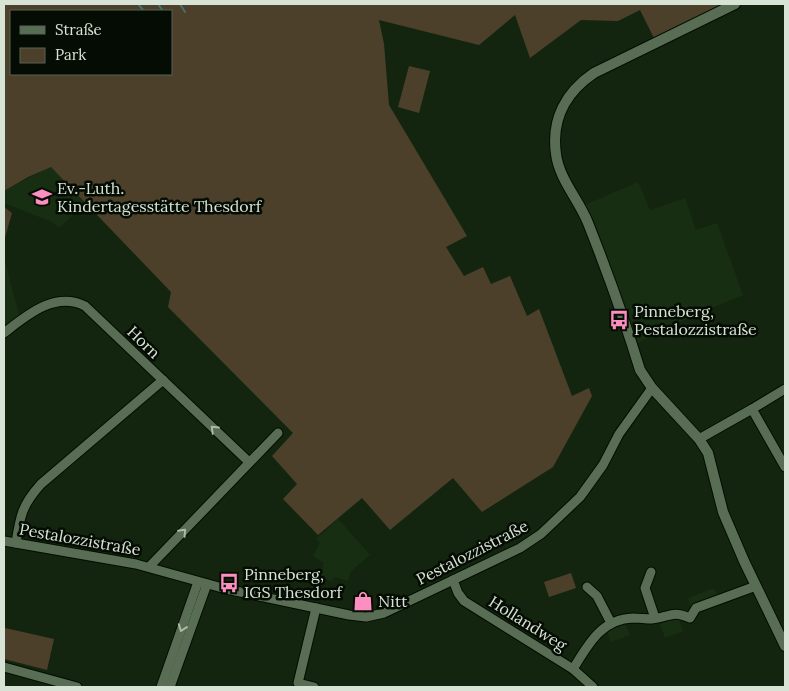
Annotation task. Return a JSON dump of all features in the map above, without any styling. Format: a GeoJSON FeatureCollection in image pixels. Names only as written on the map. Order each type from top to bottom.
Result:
{"type":"FeatureCollection","features":[{"type":"Feature","properties":{"kind":"street"},"geometry":{"type":"LineString","coordinates":[[735,4],[594,73],[580,83],[569,95],[561,109],[557,125],[556,154],[559,169],[587,221],[640,370],[652,388],[699,439],[708,453],[723,512],[785,646]]}},
{"type":"Feature","properties":{"kind":"street","name":"Horn"},"geometry":{"type":"LineString","coordinates":[[4,333],[52,302],[76,301],[85,306],[249,462]]}},
{"type":"Feature","properties":{"kind":"street"},"geometry":{"type":"LineString","coordinates":[[16,543],[21,514],[28,499],[41,484],[163,380]]}},
{"type":"Feature","properties":{"kind":"street","name":"Pestalozzistraße"},"geometry":{"type":"LineString","coordinates":[[4,541],[149,567],[202,583],[366,617],[384,612],[453,580],[520,548],[540,534],[580,497],[603,464],[619,434],[652,388]]}},
{"type":"Feature","properties":{"kind":"street"},"geometry":{"type":"LineString","coordinates":[[699,439],[785,389]]}},
{"type":"Feature","properties":{"kind":"street"},"geometry":{"type":"LineString","coordinates":[[752,409],[785,466]]}},
{"type":"Feature","properties":{"kind":"street"},"geometry":{"type":"LineString","coordinates":[[149,567],[278,433]]}},
{"type":"Feature","properties":{"kind":"street"},"geometry":{"type":"LineString","coordinates":[[651,572],[645,588],[655,618]]}},
{"type":"Feature","properties":{"kind":"street","name":"Hollandweg"},"geometry":{"type":"LineString","coordinates":[[453,580],[458,594],[464,600],[572,669],[593,687]]}},
{"type":"Feature","properties":{"kind":"street"},"geometry":{"type":"LineString","coordinates":[[160,687],[202,583]]}},
{"type":"Feature","properties":{"kind":"street"},"geometry":{"type":"LineString","coordinates":[[170,687],[202,583]]}},
{"type":"Feature","properties":{"kind":"street"},"geometry":{"type":"LineString","coordinates":[[572,669],[595,636],[611,623],[632,618],[655,618],[677,613],[690,618],[696,608],[756,586]]}},
{"type":"Feature","properties":{"kind":"street"},"geometry":{"type":"LineString","coordinates":[[587,587],[597,596],[611,623]]}},
{"type":"Feature","properties":{"kind":"street"},"geometry":{"type":"LineString","coordinates":[[314,687],[297,685],[316,608]]}},
{"type":"Feature","properties":{"kind":"street"},"geometry":{"type":"LineString","coordinates":[[4,667],[77,687]]}},
{"type":"Feature","properties":{"kind":"shaded area","name":"Ev.-Luth. Kindertagesstätte Thesdorf"},"geometry":{"type":"Polygon","coordinates":[[[51,166],[86,203],[59,228],[52,222],[4,203],[4,191],[51,166]]]}},
{"type":"Feature","properties":{"kind":"shaded area"},"geometry":{"type":"Polygon","coordinates":[[[638,182],[650,210],[685,198],[696,230],[717,223],[743,295],[699,313],[638,343],[592,218],[585,205],[638,182]]]}},
{"type":"Feature","properties":{"kind":"shaded area"},"geometry":{"type":"Polygon","coordinates":[[[4,258],[19,315],[4,326],[4,258]]]}},
{"type":"Feature","properties":{"kind":"shaded area"},"geometry":{"type":"Polygon","coordinates":[[[338,519],[370,555],[351,571],[348,581],[334,577],[332,581],[320,578],[324,563],[313,556],[320,543],[316,539],[338,519]]]}},
{"type":"Feature","properties":{"kind":"shaded area"},"geometry":{"type":"Polygon","coordinates":[[[714,588],[718,598],[691,608],[688,598],[714,588]]]}},
{"type":"Feature","properties":{"kind":"shaded area"},"geometry":{"type":"Polygon","coordinates":[[[678,617],[683,631],[665,638],[660,624],[678,617]]]}},
{"type":"Feature","properties":{"kind":"shaded area"},"geometry":{"type":"Polygon","coordinates":[[[625,624],[630,635],[611,642],[607,631],[625,624]]]}},
{"type":"Feature","properties":{"kind":"green space"},"geometry":{"type":"Polygon","coordinates":[[[4,4],[725,4],[654,38],[640,10],[618,21],[581,20],[530,58],[515,15],[479,45],[379,20],[384,44],[389,105],[467,236],[446,247],[464,276],[483,267],[491,284],[510,276],[527,316],[539,309],[572,396],[589,388],[592,396],[553,467],[482,512],[453,478],[390,530],[362,498],[318,535],[283,499],[297,484],[272,456],[293,433],[168,307],[171,292],[51,167],[28,177],[4,191],[4,4]]]}},
{"type":"Feature","properties":{"kind":"green space"},"geometry":{"type":"Polygon","coordinates":[[[409,66],[430,71],[419,113],[398,107],[409,66]]]}},
{"type":"Feature","properties":{"kind":"green space"},"geometry":{"type":"Polygon","coordinates":[[[4,207],[12,213],[4,241],[4,207]]]}},
{"type":"Feature","properties":{"kind":"green space"},"geometry":{"type":"Polygon","coordinates":[[[571,573],[576,588],[549,597],[544,582],[571,573]]]}},
{"type":"Feature","properties":{"kind":"green space"},"geometry":{"type":"Polygon","coordinates":[[[5,628],[54,639],[47,670],[4,659],[5,628]]]}},
{"type":"Feature","properties":{"kind":"waterway"},"geometry":{"type":"LineString","coordinates":[[138,4],[143,10]]}},
{"type":"Feature","properties":{"kind":"waterway"},"geometry":{"type":"LineString","coordinates":[[158,4],[162,10]]}},
{"type":"Feature","properties":{"kind":"waterway"},"geometry":{"type":"LineString","coordinates":[[180,4],[185,12]]}},
{"type":"Feature","properties":{"kind":"place","name":"Ev.-Luth. Kindertagesstätte Thesdorf"},"geometry":{"type":"Point","coordinates":[42,197]}},
{"type":"Feature","properties":{"kind":"place","name":"Pinneberg, Pestalozzistraße"},"geometry":{"type":"Point","coordinates":[619,320]}},
{"type":"Feature","properties":{"kind":"place","name":"Pinneberg, IGS Thesdorf"},"geometry":{"type":"Point","coordinates":[229,583]}},
{"type":"Feature","properties":{"kind":"place","name":"Nitt"},"geometry":{"type":"Point","coordinates":[363,601]}}]}
